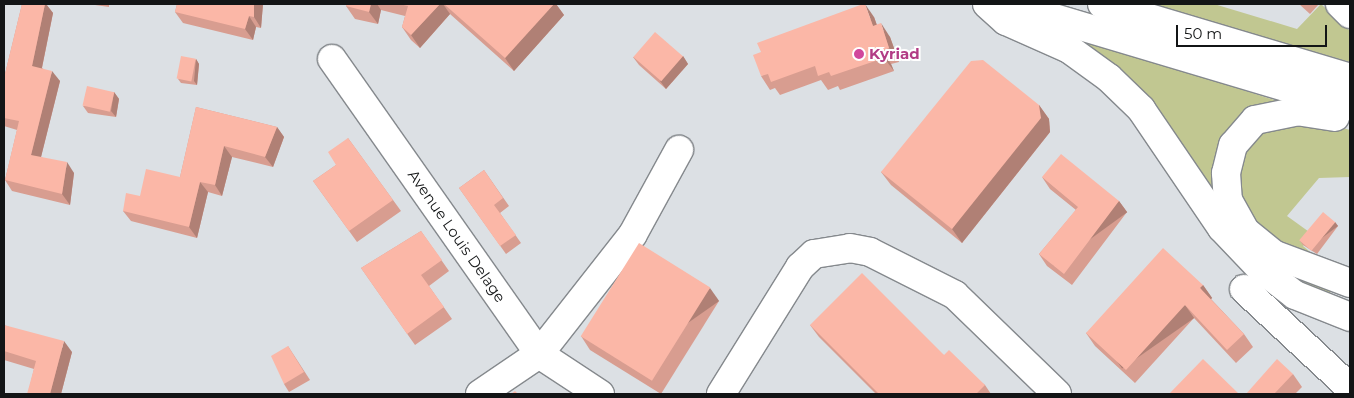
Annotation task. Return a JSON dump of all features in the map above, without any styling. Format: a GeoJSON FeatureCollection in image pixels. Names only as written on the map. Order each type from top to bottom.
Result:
{"type":"FeatureCollection","features":[{"type":"Feature","properties":{"kind":"main road"},"geometry":{"type":"LineString","coordinates":[[987,4],[1006,21],[1068,49],[1109,78],[1141,109],[1222,228],[1261,270],[1295,296],[1350,317]]}},
{"type":"Feature","properties":{"kind":"main road"},"geometry":{"type":"LineString","coordinates":[[1007,4],[1350,106]]}},
{"type":"Feature","properties":{"kind":"main road"},"geometry":{"type":"LineString","coordinates":[[1102,4],[1350,78]]}},
{"type":"Feature","properties":{"kind":"main road"},"geometry":{"type":"LineString","coordinates":[[1340,4],[1350,14]]}},
{"type":"Feature","properties":{"kind":"main road","name":"Avenue Louis Delage"},"geometry":{"type":"LineString","coordinates":[[332,59],[539,354],[600,394]]}},
{"type":"Feature","properties":{"kind":"main road"},"geometry":{"type":"LineString","coordinates":[[1350,122],[1320,112],[1269,114],[1255,120],[1233,145],[1226,173],[1228,200],[1245,231],[1273,254],[1350,283]]}},
{"type":"Feature","properties":{"kind":"main road"},"geometry":{"type":"LineString","coordinates":[[480,394],[539,354],[633,234],[679,150]]}},
{"type":"Feature","properties":{"kind":"main road"},"geometry":{"type":"LineString","coordinates":[[721,394],[800,267],[814,254],[850,248],[870,252],[955,296],[1057,394]]}},
{"type":"Feature","properties":{"kind":"main road"},"geometry":{"type":"LineString","coordinates":[[1244,289],[1350,388]]}},
{"type":"Feature","properties":{"kind":"green space"},"geometry":{"type":"Polygon","coordinates":[[[1149,4],[1214,4],[1297,29],[1321,4],[1350,31],[1350,62],[1149,4]]]}},
{"type":"Feature","properties":{"kind":"green space"},"geometry":{"type":"Polygon","coordinates":[[[1085,40],[1281,102],[1218,190],[1331,286],[1330,297],[1305,293],[1080,44],[1085,40]]]}},
{"type":"Feature","properties":{"kind":"green space"},"geometry":{"type":"Polygon","coordinates":[[[1319,121],[1350,130],[1350,177],[1319,178],[1287,216],[1312,234],[1303,246],[1315,256],[1337,262],[1332,273],[1291,257],[1243,213],[1236,170],[1239,154],[1256,133],[1319,121]]]}},
{"type":"Feature","properties":{"kind":"building"},"geometry":{"type":"Polygon","coordinates":[[[22,4],[45,4],[32,66],[52,71],[31,155],[67,162],[62,194],[5,180],[19,121],[4,118],[4,78],[22,4]]]}},
{"type":"Feature","properties":{"kind":"building"},"geometry":{"type":"Polygon","coordinates":[[[177,4],[254,4],[254,17],[249,16],[245,29],[175,12],[177,4]]]}},
{"type":"Feature","properties":{"kind":"building"},"geometry":{"type":"Polygon","coordinates":[[[347,4],[371,4],[369,12],[346,6],[347,4]]]}},
{"type":"Feature","properties":{"kind":"building"},"geometry":{"type":"Polygon","coordinates":[[[399,4],[440,4],[411,35],[402,27],[408,6],[399,4]]]}},
{"type":"Feature","properties":{"kind":"building"},"geometry":{"type":"Polygon","coordinates":[[[444,4],[554,4],[505,58],[444,4]]]}},
{"type":"Feature","properties":{"kind":"building","name":"Kyriad"},"geometry":{"type":"Polygon","coordinates":[[[865,4],[873,26],[881,23],[889,48],[882,51],[884,58],[831,76],[829,72],[818,76],[815,66],[771,82],[768,74],[761,76],[753,55],[761,52],[757,43],[865,4]]]}},
{"type":"Feature","properties":{"kind":"building"},"geometry":{"type":"Polygon","coordinates":[[[655,32],[683,56],[661,81],[633,57],[655,32]]]}},
{"type":"Feature","properties":{"kind":"building"},"geometry":{"type":"Polygon","coordinates":[[[181,56],[196,59],[191,81],[177,79],[181,56]]]}},
{"type":"Feature","properties":{"kind":"building"},"geometry":{"type":"Polygon","coordinates":[[[983,60],[1039,105],[1041,118],[952,229],[881,172],[971,61],[983,60]]]}},
{"type":"Feature","properties":{"kind":"building"},"geometry":{"type":"Polygon","coordinates":[[[87,86],[114,92],[110,112],[83,105],[87,86]]]}},
{"type":"Feature","properties":{"kind":"building"},"geometry":{"type":"Polygon","coordinates":[[[196,107],[277,127],[265,157],[224,146],[215,185],[200,182],[189,227],[123,211],[126,193],[140,196],[146,169],[180,177],[196,107]]]}},
{"type":"Feature","properties":{"kind":"building"},"geometry":{"type":"Polygon","coordinates":[[[348,138],[393,200],[349,231],[313,181],[336,165],[328,152],[348,138]]]}},
{"type":"Feature","properties":{"kind":"building"},"geometry":{"type":"Polygon","coordinates":[[[1061,154],[1119,201],[1064,274],[1039,254],[1078,207],[1042,177],[1061,154]]]}},
{"type":"Feature","properties":{"kind":"building"},"geometry":{"type":"Polygon","coordinates":[[[484,170],[503,198],[494,205],[516,235],[500,246],[459,188],[484,170]]]}},
{"type":"Feature","properties":{"kind":"building"},"geometry":{"type":"Polygon","coordinates":[[[1323,212],[1335,222],[1311,251],[1299,240],[1323,212]]]}},
{"type":"Feature","properties":{"kind":"building"},"geometry":{"type":"Polygon","coordinates":[[[421,231],[442,260],[421,275],[444,307],[407,334],[361,268],[421,231]]]}},
{"type":"Feature","properties":{"kind":"building"},"geometry":{"type":"Polygon","coordinates":[[[639,243],[710,288],[652,381],[581,336],[639,243]]]}},
{"type":"Feature","properties":{"kind":"building"},"geometry":{"type":"Polygon","coordinates":[[[1163,248],[1203,285],[1200,288],[1244,334],[1227,350],[1185,305],[1126,370],[1086,333],[1163,248]]]}},
{"type":"Feature","properties":{"kind":"building"},"geometry":{"type":"Polygon","coordinates":[[[862,273],[944,355],[949,350],[985,385],[976,394],[879,394],[810,325],[862,273]]]}},
{"type":"Feature","properties":{"kind":"building"},"geometry":{"type":"Polygon","coordinates":[[[4,325],[64,341],[50,394],[27,394],[36,361],[4,351],[4,325]]]}},
{"type":"Feature","properties":{"kind":"building"},"geometry":{"type":"Polygon","coordinates":[[[288,346],[304,372],[284,384],[271,356],[288,346]]]}},
{"type":"Feature","properties":{"kind":"building"},"geometry":{"type":"Polygon","coordinates":[[[1203,359],[1239,394],[1169,394],[1203,359]]]}},
{"type":"Feature","properties":{"kind":"building"},"geometry":{"type":"Polygon","coordinates":[[[1277,359],[1293,374],[1274,394],[1246,394],[1277,359]]]}},
{"type":"Feature","properties":{"kind":"place","name":"Kyriad"},"geometry":{"type":"Point","coordinates":[859,54]}}]}
